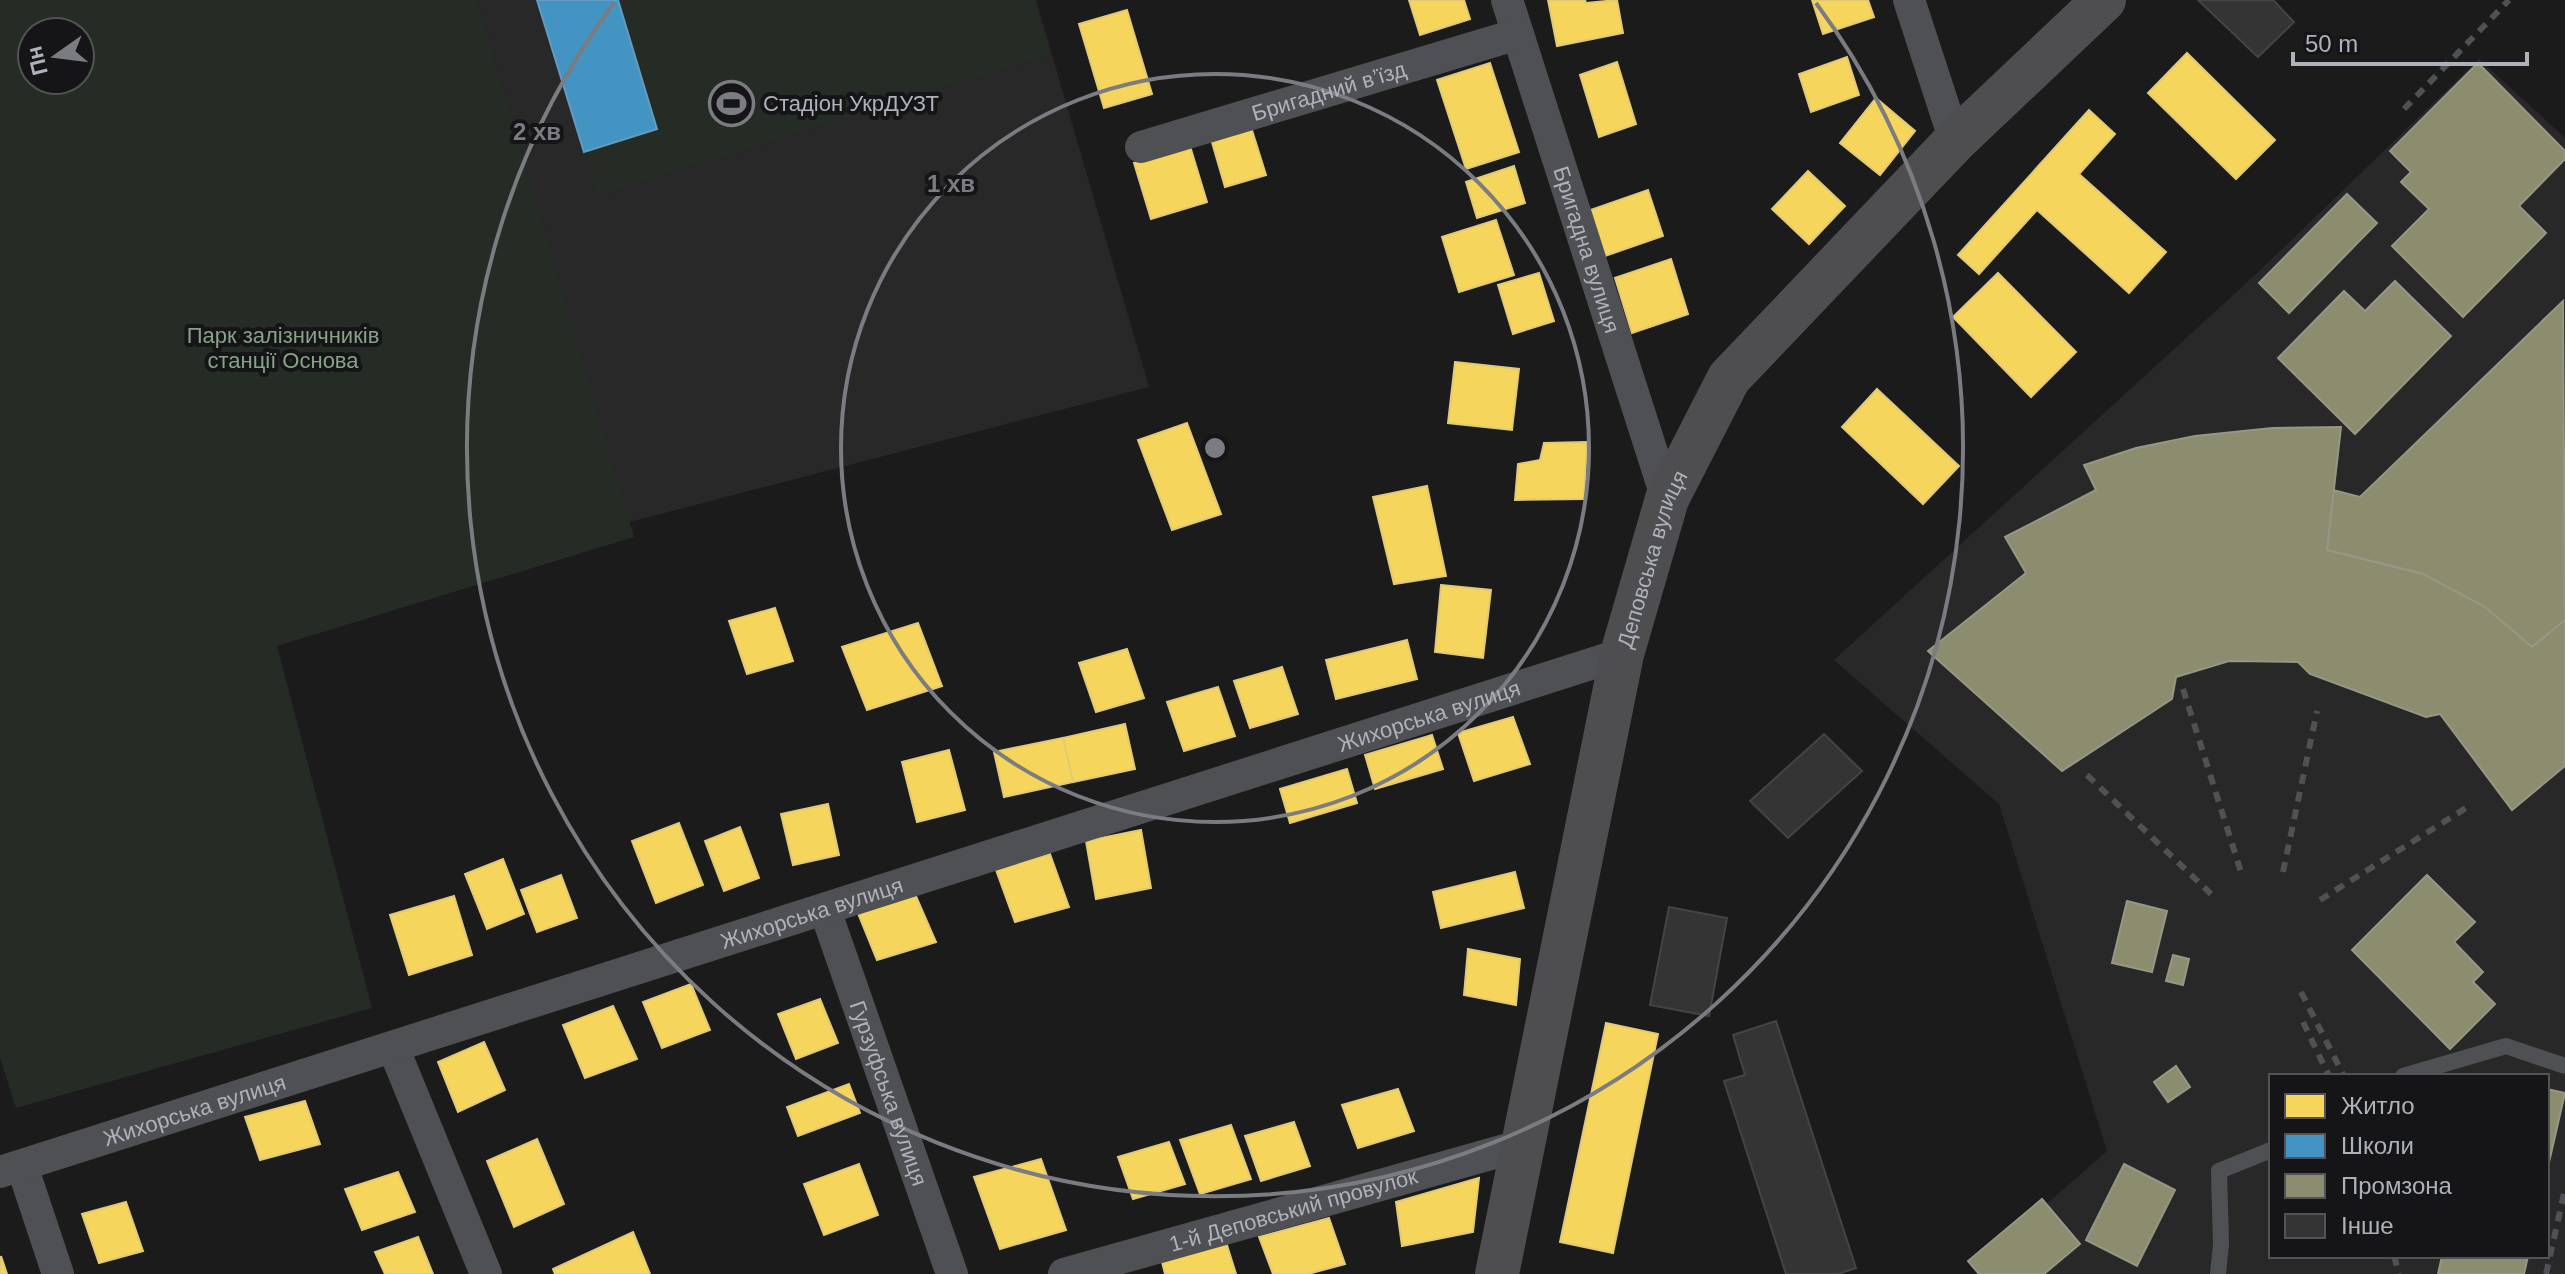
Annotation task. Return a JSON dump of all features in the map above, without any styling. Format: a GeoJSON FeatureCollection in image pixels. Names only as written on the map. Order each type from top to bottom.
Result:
{"type":"FeatureCollection","features":[{"type":"Feature","properties":{"kind":"main road","name":"Деповська вулиця"},"geometry":{"type":"LineString","coordinates":[[1497,1274],[1622,654],[1667,499],[1729,378],[1955,141],[2104,0]]}},
{"type":"Feature","properties":{"kind":"street","name":"Бригадна вулиця"},"geometry":{"type":"LineString","coordinates":[[1507,0],[1667,499]]}},
{"type":"Feature","properties":{"kind":"street"},"geometry":{"type":"LineString","coordinates":[[1909,0],[1955,141]]}},
{"type":"Feature","properties":{"kind":"street","name":"Бригадний в’їзд"},"geometry":{"type":"LineString","coordinates":[[1141,147],[1518,34]]}},
{"type":"Feature","properties":{"kind":"street","name":"Жихорська вулиця"},"geometry":{"type":"LineString","coordinates":[[11,1169],[1622,654]]}},
{"type":"Feature","properties":{"kind":"street","name":"Гурзуфська вулиця"},"geometry":{"type":"LineString","coordinates":[[825,910],[952,1274]]}},
{"type":"Feature","properties":{"kind":"street"},"geometry":{"type":"LineString","coordinates":[[393,1047],[486,1274]]}},
{"type":"Feature","properties":{"kind":"street","name":"1-й Деповський провулок"},"geometry":{"type":"LineString","coordinates":[[1064,1274],[1523,1145]]}},
{"type":"Feature","properties":{"kind":"street"},"geometry":{"type":"LineString","coordinates":[[11,1169],[58,1274]]}},
{"type":"Feature","properties":{"kind":"lane"},"geometry":{"type":"LineString","coordinates":[[2410,1074],[2506,1046],[2565,1066]]}},
{"type":"Feature","properties":{"kind":"lane"},"geometry":{"type":"LineString","coordinates":[[2218,1274],[2221,1244],[2219,1171],[2269,1151]]}},
{"type":"Feature","properties":{"kind":"shaded area"},"geometry":{"type":"Polygon","coordinates":[[[475,0],[1036,0],[1149,387],[626,523],[475,0]]]}},
{"type":"Feature","properties":{"kind":"shaded area"},"geometry":{"type":"Polygon","coordinates":[[[2479,59],[2565,138],[2565,1274],[1985,1274],[1977,1265],[2107,1151],[1999,804],[1834,660],[2254,276],[2479,59]]]}},
{"type":"Feature","properties":{"kind":"green space","name":"Парк залізничників станції Основа"},"geometry":{"type":"Polygon","coordinates":[[[0,0],[477,0],[634,537],[277,646],[372,1008],[16,1108],[0,1058],[0,0]]]}},
{"type":"Feature","properties":{"kind":"green space","name":"Стадіон УкрДУЗТ"},"geometry":{"type":"Polygon","coordinates":[[[537,0],[1034,0],[1051,54],[598,196],[537,0]]]}},
{"type":"Feature","properties":{"kind":"building: Житло"},"geometry":{"type":"Polygon","coordinates":[[[1409,0],[1464,0],[1470,19],[1420,35],[1409,0]]]}},
{"type":"Feature","properties":{"kind":"building: Житло"},"geometry":{"type":"Polygon","coordinates":[[[1548,0],[1585,0],[1586,3],[1617,0],[1623,33],[1557,46],[1548,0]]]}},
{"type":"Feature","properties":{"kind":"building: Житло"},"geometry":{"type":"Polygon","coordinates":[[[1812,0],[1868,0],[1874,17],[1823,34],[1812,0]]]}},
{"type":"Feature","properties":{"kind":"building: Житло"},"geometry":{"type":"Polygon","coordinates":[[[1127,10],[1152,94],[1104,108],[1079,24],[1127,10]]]}},
{"type":"Feature","properties":{"kind":"building: Житло"},"geometry":{"type":"Polygon","coordinates":[[[2187,53],[2275,140],[2236,179],[2148,93],[2187,53]]]}},
{"type":"Feature","properties":{"kind":"building: Житло"},"geometry":{"type":"Polygon","coordinates":[[[1847,57],[1859,95],[1811,112],[1799,74],[1847,57]]]}},
{"type":"Feature","properties":{"kind":"building: Житло"},"geometry":{"type":"Polygon","coordinates":[[[1617,62],[1636,124],[1599,137],[1580,75],[1617,62]]]}},
{"type":"Feature","properties":{"kind":"building: Житло"},"geometry":{"type":"Polygon","coordinates":[[[1490,63],[1519,152],[1466,169],[1437,80],[1490,63]]]}},
{"type":"Feature","properties":{"kind":"building: Житло"},"geometry":{"type":"Polygon","coordinates":[[[1876,98],[1915,131],[1880,175],[1840,143],[1876,98]]]}},
{"type":"Feature","properties":{"kind":"building: Житло"},"geometry":{"type":"Polygon","coordinates":[[[2089,110],[2115,134],[2079,174],[2166,252],[2129,293],[2037,210],[1979,274],[1958,255],[2089,110]]]}},
{"type":"Feature","properties":{"kind":"building: Житло"},"geometry":{"type":"Polygon","coordinates":[[[1251,127],[1266,175],[1225,187],[1211,139],[1251,127]]]}},
{"type":"Feature","properties":{"kind":"building: Житло"},"geometry":{"type":"Polygon","coordinates":[[[1190,146],[1207,202],[1151,219],[1134,163],[1190,146]]]}},
{"type":"Feature","properties":{"kind":"building: Житло"},"geometry":{"type":"Polygon","coordinates":[[[1514,166],[1525,203],[1477,218],[1466,182],[1514,166]]]}},
{"type":"Feature","properties":{"kind":"building: Житло"},"geometry":{"type":"Polygon","coordinates":[[[1808,171],[1845,206],[1809,244],[1772,209],[1808,171]]]}},
{"type":"Feature","properties":{"kind":"building: Житло"},"geometry":{"type":"Polygon","coordinates":[[[1648,190],[1663,236],[1605,256],[1591,210],[1648,190]]]}},
{"type":"Feature","properties":{"kind":"building: Житло"},"geometry":{"type":"Polygon","coordinates":[[[1496,220],[1514,275],[1459,292],[1442,237],[1496,220]]]}},
{"type":"Feature","properties":{"kind":"building: Житло"},"geometry":{"type":"Polygon","coordinates":[[[1671,259],[1688,314],[1632,333],[1615,278],[1671,259]]]}},
{"type":"Feature","properties":{"kind":"building: Житло"},"geometry":{"type":"Polygon","coordinates":[[[1539,273],[1554,321],[1513,334],[1498,285],[1539,273]]]}},
{"type":"Feature","properties":{"kind":"building: Житло"},"geometry":{"type":"Polygon","coordinates":[[[1998,273],[2076,352],[2031,397],[1953,317],[1998,273]]]}},
{"type":"Feature","properties":{"kind":"building: Житло"},"geometry":{"type":"Polygon","coordinates":[[[1455,362],[1519,369],[1512,430],[1448,423],[1455,362]]]}},
{"type":"Feature","properties":{"kind":"building: Житло"},"geometry":{"type":"Polygon","coordinates":[[[1877,389],[1959,466],[1923,504],[1842,427],[1877,389]]]}},
{"type":"Feature","properties":{"kind":"building: Житло"},"geometry":{"type":"Polygon","coordinates":[[[1187,423],[1221,514],[1172,530],[1138,440],[1187,423]]]}},
{"type":"Feature","properties":{"kind":"building: Житло"},"geometry":{"type":"Polygon","coordinates":[[[1587,442],[1584,499],[1515,500],[1518,464],[1540,460],[1544,443],[1587,442]]]}},
{"type":"Feature","properties":{"kind":"building: Житло"},"geometry":{"type":"Polygon","coordinates":[[[1427,486],[1446,576],[1394,584],[1373,497],[1427,486]]]}},
{"type":"Feature","properties":{"kind":"building: Житло"},"geometry":{"type":"Polygon","coordinates":[[[1441,585],[1491,590],[1483,658],[1435,652],[1441,585]]]}},
{"type":"Feature","properties":{"kind":"building: Житло"},"geometry":{"type":"Polygon","coordinates":[[[775,608],[793,661],[747,674],[729,621],[775,608]]]}},
{"type":"Feature","properties":{"kind":"building: Житло"},"geometry":{"type":"Polygon","coordinates":[[[918,623],[942,686],[867,710],[842,647],[918,623]]]}},
{"type":"Feature","properties":{"kind":"building: Житло"},"geometry":{"type":"Polygon","coordinates":[[[1407,640],[1417,679],[1336,699],[1326,660],[1407,640]]]}},
{"type":"Feature","properties":{"kind":"building: Житло"},"geometry":{"type":"Polygon","coordinates":[[[1127,649],[1144,698],[1096,712],[1079,663],[1127,649]]]}},
{"type":"Feature","properties":{"kind":"building: Житло"},"geometry":{"type":"Polygon","coordinates":[[[1282,667],[1298,714],[1250,728],[1234,681],[1282,667]]]}},
{"type":"Feature","properties":{"kind":"building: Житло"},"geometry":{"type":"Polygon","coordinates":[[[1218,687],[1235,736],[1184,751],[1167,702],[1218,687]]]}},
{"type":"Feature","properties":{"kind":"building: Житло"},"geometry":{"type":"Polygon","coordinates":[[[1513,717],[1530,764],[1474,781],[1458,733],[1513,717]]]}},
{"type":"Feature","properties":{"kind":"building: Житло"},"geometry":{"type":"Polygon","coordinates":[[[1125,724],[1135,769],[1073,782],[1063,738],[1125,724]]]}},
{"type":"Feature","properties":{"kind":"building: Житло"},"geometry":{"type":"Polygon","coordinates":[[[1432,735],[1443,769],[1375,789],[1365,755],[1432,735]]]}},
{"type":"Feature","properties":{"kind":"building: Житло"},"geometry":{"type":"Polygon","coordinates":[[[1063,738],[1073,782],[1004,797],[994,752],[1063,738]]]}},
{"type":"Feature","properties":{"kind":"building: Житло"},"geometry":{"type":"Polygon","coordinates":[[[949,750],[965,810],[917,822],[902,762],[949,750]]]}},
{"type":"Feature","properties":{"kind":"building: Житло"},"geometry":{"type":"Polygon","coordinates":[[[1347,769],[1357,803],[1290,823],[1280,789],[1347,769]]]}},
{"type":"Feature","properties":{"kind":"building: Житло"},"geometry":{"type":"Polygon","coordinates":[[[828,804],[839,855],[793,865],[781,814],[828,804]]]}},
{"type":"Feature","properties":{"kind":"building: Житло"},"geometry":{"type":"Polygon","coordinates":[[[679,823],[703,885],[656,903],[632,841],[679,823]]]}},
{"type":"Feature","properties":{"kind":"building: Житло"},"geometry":{"type":"Polygon","coordinates":[[[740,827],[759,878],[724,891],[705,841],[740,827]]]}},
{"type":"Feature","properties":{"kind":"building: Житло"},"geometry":{"type":"Polygon","coordinates":[[[1141,830],[1151,888],[1096,899],[1086,841],[1141,830]]]}},
{"type":"Feature","properties":{"kind":"building: Житло"},"geometry":{"type":"Polygon","coordinates":[[[1050,854],[1069,907],[1015,922],[996,870],[1050,854]]]}},
{"type":"Feature","properties":{"kind":"building: Житло"},"geometry":{"type":"Polygon","coordinates":[[[503,859],[524,914],[487,929],[465,874],[503,859]]]}},
{"type":"Feature","properties":{"kind":"building: Житло"},"geometry":{"type":"Polygon","coordinates":[[[1515,872],[1524,908],[1441,928],[1433,892],[1515,872]]]}},
{"type":"Feature","properties":{"kind":"building: Житло"},"geometry":{"type":"Polygon","coordinates":[[[561,875],[577,918],[537,932],[521,890],[561,875]]]}},
{"type":"Feature","properties":{"kind":"building: Житло"},"geometry":{"type":"Polygon","coordinates":[[[915,894],[936,942],[877,960],[857,911],[915,894]]]}},
{"type":"Feature","properties":{"kind":"building: Житло"},"geometry":{"type":"Polygon","coordinates":[[[454,896],[472,955],[409,975],[390,915],[454,896]]]}},
{"type":"Feature","properties":{"kind":"building: Житло"},"geometry":{"type":"Polygon","coordinates":[[[1468,949],[1520,959],[1516,1005],[1464,995],[1468,949]]]}},
{"type":"Feature","properties":{"kind":"building: Житло"},"geometry":{"type":"Polygon","coordinates":[[[691,984],[710,1030],[662,1048],[643,1002],[691,984]]]}},
{"type":"Feature","properties":{"kind":"building: Житло"},"geometry":{"type":"Polygon","coordinates":[[[820,999],[838,1043],[796,1059],[778,1014],[820,999]]]}},
{"type":"Feature","properties":{"kind":"building: Житло"},"geometry":{"type":"Polygon","coordinates":[[[613,1006],[637,1059],[585,1078],[563,1025],[613,1006]]]}},
{"type":"Feature","properties":{"kind":"building: Житло"},"geometry":{"type":"Polygon","coordinates":[[[1606,1023],[1658,1034],[1613,1253],[1560,1242],[1606,1023]]]}},
{"type":"Feature","properties":{"kind":"building: Житло"},"geometry":{"type":"Polygon","coordinates":[[[484,1042],[505,1090],[458,1112],[438,1062],[484,1042]]]}},
{"type":"Feature","properties":{"kind":"building: Житло"},"geometry":{"type":"Polygon","coordinates":[[[849,1084],[860,1113],[798,1136],[787,1107],[849,1084]]]}},
{"type":"Feature","properties":{"kind":"building: Житло"},"geometry":{"type":"Polygon","coordinates":[[[1398,1089],[1414,1131],[1358,1148],[1342,1105],[1398,1089]]]}},
{"type":"Feature","properties":{"kind":"building: Житло"},"geometry":{"type":"Polygon","coordinates":[[[305,1101],[320,1144],[260,1160],[245,1117],[305,1101]]]}},
{"type":"Feature","properties":{"kind":"building: Житло"},"geometry":{"type":"Polygon","coordinates":[[[1294,1122],[1310,1166],[1261,1181],[1245,1136],[1294,1122]]]}},
{"type":"Feature","properties":{"kind":"building: Житло"},"geometry":{"type":"Polygon","coordinates":[[[1231,1125],[1251,1179],[1200,1194],[1180,1140],[1231,1125]]]}},
{"type":"Feature","properties":{"kind":"building: Житло"},"geometry":{"type":"Polygon","coordinates":[[[537,1139],[564,1204],[514,1227],[487,1161],[537,1139]]]}},
{"type":"Feature","properties":{"kind":"building: Житло"},"geometry":{"type":"Polygon","coordinates":[[[1169,1142],[1185,1184],[1133,1199],[1118,1157],[1169,1142]]]}},
{"type":"Feature","properties":{"kind":"building: Житло"},"geometry":{"type":"Polygon","coordinates":[[[1041,1159],[1066,1230],[1000,1249],[974,1177],[1041,1159]]]}},
{"type":"Feature","properties":{"kind":"building: Житло"},"geometry":{"type":"Polygon","coordinates":[[[859,1164],[878,1215],[824,1235],[804,1184],[859,1164]]]}},
{"type":"Feature","properties":{"kind":"building: Житло"},"geometry":{"type":"Polygon","coordinates":[[[398,1172],[415,1212],[362,1230],[345,1189],[398,1172]]]}},
{"type":"Feature","properties":{"kind":"building: Житло"},"geometry":{"type":"Polygon","coordinates":[[[1479,1178],[1473,1232],[1402,1246],[1396,1202],[1479,1178]]]}},
{"type":"Feature","properties":{"kind":"building: Житло"},"geometry":{"type":"Polygon","coordinates":[[[126,1202],[143,1251],[99,1263],[82,1214],[126,1202]]]}},
{"type":"Feature","properties":{"kind":"building: Житло"},"geometry":{"type":"Polygon","coordinates":[[[1329,1218],[1345,1264],[1308,1274],[1273,1274],[1259,1237],[1329,1218]]]}},
{"type":"Feature","properties":{"kind":"building: Житло"},"geometry":{"type":"Polygon","coordinates":[[[633,1232],[650,1274],[555,1274],[553,1269],[633,1232]]]}},
{"type":"Feature","properties":{"kind":"building: Житло"},"geometry":{"type":"Polygon","coordinates":[[[418,1237],[433,1274],[385,1274],[375,1252],[418,1237]]]}},
{"type":"Feature","properties":{"kind":"building: Житло"},"geometry":{"type":"Polygon","coordinates":[[[1226,1242],[1236,1274],[1165,1274],[1162,1262],[1226,1242]]]}},
{"type":"Feature","properties":{"kind":"building: Житло"},"geometry":{"type":"Polygon","coordinates":[[[1,1256],[7,1274],[0,1274],[1,1256]]]}},
{"type":"Feature","properties":{"kind":"building: Школи"},"geometry":{"type":"Polygon","coordinates":[[[537,0],[618,0],[657,129],[584,152],[537,0]]]}},
{"type":"Feature","properties":{"kind":"building: Промзона"},"geometry":{"type":"Polygon","coordinates":[[[2478,63],[2565,151],[2565,159],[2519,206],[2546,233],[2463,317],[2392,246],[2429,209],[2401,182],[2411,172],[2390,151],[2478,63]]]}},
{"type":"Feature","properties":{"kind":"building: Промзона"},"geometry":{"type":"Polygon","coordinates":[[[2347,194],[2377,223],[2289,313],[2259,283],[2347,194]]]}},
{"type":"Feature","properties":{"kind":"building: Промзона"},"geometry":{"type":"Polygon","coordinates":[[[2395,281],[2451,336],[2355,434],[2278,358],[2344,291],[2365,311],[2395,281]]]}},
{"type":"Feature","properties":{"kind":"building: Промзона"},"geometry":{"type":"Polygon","coordinates":[[[2563,301],[2565,620],[2532,647],[2485,607],[2423,574],[2327,550],[2333,490],[2360,497],[2563,301]]]}},
{"type":"Feature","properties":{"kind":"building: Промзона"},"geometry":{"type":"Polygon","coordinates":[[[2341,427],[2327,550],[2423,574],[2485,607],[2532,647],[2565,620],[2565,766],[2512,810],[2440,714],[2426,717],[2310,674],[2298,662],[2229,661],[2176,677],[2172,699],[2062,771],[1928,651],[2026,573],[2005,537],[2096,490],[2084,465],[2136,448],[2195,436],[2272,428],[2341,427]]]}},
{"type":"Feature","properties":{"kind":"building: Промзона"},"geometry":{"type":"Polygon","coordinates":[[[2427,875],[2475,922],[2454,942],[2483,972],[2473,982],[2495,1004],[2450,1049],[2352,950],[2427,875]]]}},
{"type":"Feature","properties":{"kind":"building: Промзона"},"geometry":{"type":"Polygon","coordinates":[[[2127,901],[2167,911],[2152,972],[2112,963],[2127,901]]]}},
{"type":"Feature","properties":{"kind":"building: Промзона"},"geometry":{"type":"Polygon","coordinates":[[[2173,955],[2189,959],[2183,985],[2166,981],[2173,955]]]}},
{"type":"Feature","properties":{"kind":"building: Промзона"},"geometry":{"type":"Polygon","coordinates":[[[2176,1066],[2190,1087],[2168,1102],[2154,1082],[2176,1066]]]}},
{"type":"Feature","properties":{"kind":"building: Промзона"},"geometry":{"type":"Polygon","coordinates":[[[2549,1089],[2565,1093],[2549,1162],[2549,1089]]]}},
{"type":"Feature","properties":{"kind":"building: Промзона"},"geometry":{"type":"Polygon","coordinates":[[[2124,1164],[2175,1190],[2137,1266],[2086,1240],[2124,1164]]]}},
{"type":"Feature","properties":{"kind":"building: Промзона"},"geometry":{"type":"Polygon","coordinates":[[[2042,1199],[2080,1244],[2044,1274],[1979,1274],[1968,1261],[2042,1199]]]}},
{"type":"Feature","properties":{"kind":"building: Промзона"},"geometry":{"type":"Polygon","coordinates":[[[2442,1258],[2528,1258],[2524,1274],[2438,1274],[2442,1258]]]}},
{"type":"Feature","properties":{"kind":"building: Інше"},"geometry":{"type":"Polygon","coordinates":[[[2198,0],[2273,0],[2294,22],[2258,57],[2198,0]]]}},
{"type":"Feature","properties":{"kind":"building: Інше"},"geometry":{"type":"Polygon","coordinates":[[[1824,734],[1862,771],[1788,838],[1750,801],[1824,734]]]}},
{"type":"Feature","properties":{"kind":"building: Інше"},"geometry":{"type":"Polygon","coordinates":[[[1669,907],[1727,918],[1709,1016],[1650,1005],[1669,907]]]}},
{"type":"Feature","properties":{"kind":"building: Інше"},"geometry":{"type":"Polygon","coordinates":[[[1776,1021],[1856,1268],[1838,1274],[1786,1274],[1724,1081],[1745,1075],[1733,1035],[1776,1021]]]}},
{"type":"Feature","properties":{"kind":"railway"},"geometry":{"type":"LineString","coordinates":[[2404,109],[2509,0]]}},
{"type":"Feature","properties":{"kind":"railway"},"geometry":{"type":"LineString","coordinates":[[2183,689],[2241,872]]}},
{"type":"Feature","properties":{"kind":"railway"},"geometry":{"type":"LineString","coordinates":[[2283,872],[2317,711]]}},
{"type":"Feature","properties":{"kind":"railway"},"geometry":{"type":"LineString","coordinates":[[2087,775],[2211,894]]}},
{"type":"Feature","properties":{"kind":"railway"},"geometry":{"type":"LineString","coordinates":[[2320,900],[2466,808]]}},
{"type":"Feature","properties":{"kind":"railway"},"geometry":{"type":"LineString","coordinates":[[2301,992],[2343,1074]]}},
{"type":"Feature","properties":{"kind":"railway"},"geometry":{"type":"LineString","coordinates":[[2303,1022],[2328,1074]]}},
{"type":"Feature","properties":{"kind":"railway"},"geometry":{"type":"LineString","coordinates":[[2546,1274],[2565,1189]]}},
{"type":"Feature","properties":{"kind":"railway"},"geometry":{"type":"LineString","coordinates":[[2395,1258],[2399,1274]]}},
{"type":"Feature","properties":{"kind":"place","name":"Стадіон УкрДУЗТ"},"geometry":{"type":"Point","coordinates":[732,103]}}]}
